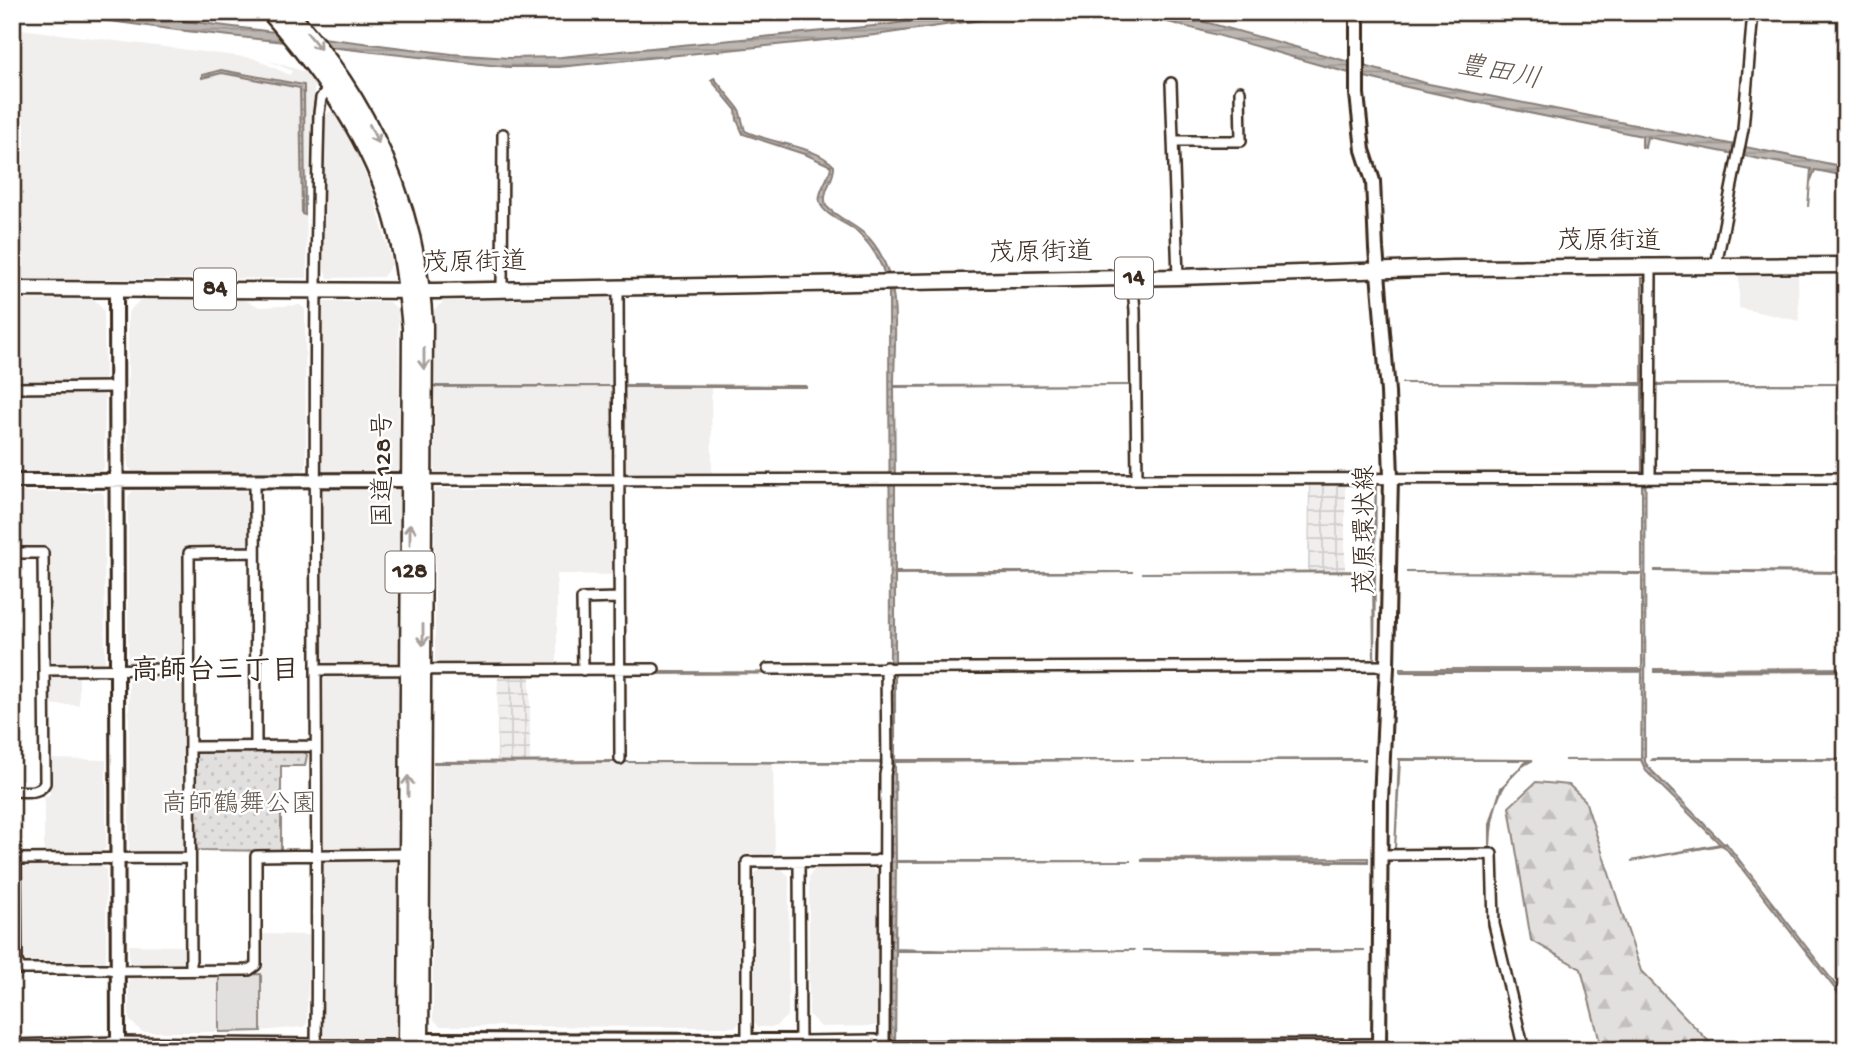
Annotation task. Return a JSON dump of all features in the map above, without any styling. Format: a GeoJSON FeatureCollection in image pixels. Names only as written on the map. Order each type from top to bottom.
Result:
{"type":"FeatureCollection","features":[{"type":"Feature","properties":{"kind":"highway","name":"国道128号"},"geometry":{"type":"LineString","coordinates":[[270,12],[315,66],[363,143],[387,198],[424,326],[417,480],[413,1047]]}},
{"type":"Feature","properties":{"kind":"highway","name":"国道128号"},"geometry":{"type":"LineString","coordinates":[[289,12],[338,71],[368,122],[390,168],[408,225],[414,290]]}},
{"type":"Feature","properties":{"kind":"main road","name":"茂原街道"},"geometry":{"type":"LineString","coordinates":[[414,290],[1178,278],[1453,268],[1846,265]]}},
{"type":"Feature","properties":{"kind":"main road","name":"84"},"geometry":{"type":"LineString","coordinates":[[12,289],[414,290]]}},
{"type":"Feature","properties":{"kind":"street","name":"茂原環状線"},"geometry":{"type":"LineString","coordinates":[[1357,12],[1357,93],[1363,150],[1373,181],[1388,392],[1391,477],[1378,1047]]}},
{"type":"Feature","properties":{"kind":"street"},"geometry":{"type":"LineString","coordinates":[[1716,266],[1743,129],[1753,12]]}},
{"type":"Feature","properties":{"kind":"street"},"geometry":{"type":"LineString","coordinates":[[1171,83],[1178,278]]}},
{"type":"Feature","properties":{"kind":"street"},"geometry":{"type":"LineString","coordinates":[[316,1048],[315,289],[319,113],[321,98],[329,87]]}},
{"type":"Feature","properties":{"kind":"street"},"geometry":{"type":"LineString","coordinates":[[1173,141],[1241,141],[1240,91]]}},
{"type":"Feature","properties":{"kind":"street"},"geometry":{"type":"LineString","coordinates":[[502,289],[503,134]]}},
{"type":"Feature","properties":{"kind":"street"},"geometry":{"type":"LineString","coordinates":[[1650,478],[1651,268]]}},
{"type":"Feature","properties":{"kind":"street"},"geometry":{"type":"LineString","coordinates":[[1132,278],[1135,301],[1137,479]]}},
{"type":"Feature","properties":{"kind":"street"},"geometry":{"type":"LineString","coordinates":[[618,287],[620,759]]}},
{"type":"Feature","properties":{"kind":"street"},"geometry":{"type":"LineString","coordinates":[[116,290],[118,1046]]}},
{"type":"Feature","properties":{"kind":"street"},"geometry":{"type":"LineString","coordinates":[[12,388],[116,387]]}},
{"type":"Feature","properties":{"kind":"street"},"geometry":{"type":"LineString","coordinates":[[12,481],[1846,478]]}},
{"type":"Feature","properties":{"kind":"street"},"geometry":{"type":"LineString","coordinates":[[255,480],[256,746]]}},
{"type":"Feature","properties":{"kind":"street"},"geometry":{"type":"LineString","coordinates":[[191,970],[189,553],[255,552]]}},
{"type":"Feature","properties":{"kind":"street"},"geometry":{"type":"LineString","coordinates":[[12,553],[43,553],[45,670],[45,783],[37,791],[12,791]]}},
{"type":"Feature","properties":{"kind":"street"},"geometry":{"type":"LineString","coordinates":[[583,670],[582,599],[618,598]]}},
{"type":"Feature","properties":{"kind":"street"},"geometry":{"type":"LineString","coordinates":[[768,668],[1387,666]]}},
{"type":"Feature","properties":{"kind":"street"},"geometry":{"type":"LineString","coordinates":[[884,1046],[886,667]]}},
{"type":"Feature","properties":{"kind":"street"},"geometry":{"type":"LineString","coordinates":[[45,670],[190,669]]}},
{"type":"Feature","properties":{"kind":"street"},"geometry":{"type":"LineString","coordinates":[[316,670],[654,669]]}},
{"type":"Feature","properties":{"kind":"street"},"geometry":{"type":"LineString","coordinates":[[190,747],[316,746]]}},
{"type":"Feature","properties":{"kind":"street"},"geometry":{"type":"LineString","coordinates":[[190,858],[14,860],[18,966],[25,970],[249,970],[256,965],[256,856],[415,854]]}},
{"type":"Feature","properties":{"kind":"street"},"geometry":{"type":"LineString","coordinates":[[1381,855],[1492,854],[1494,924],[1524,1050]]}},
{"type":"Feature","properties":{"kind":"street"},"geometry":{"type":"LineString","coordinates":[[747,1040],[747,862],[876,861],[884,858]]}},
{"type":"Feature","properties":{"kind":"street"},"geometry":{"type":"LineString","coordinates":[[799,862],[800,1046]]}},
{"type":"Feature","properties":{"kind":"street"},"geometry":{"type":"LineString","coordinates":[[12,1045],[316,1048],[650,1045],[747,1040],[800,1046],[875,1040],[884,1046],[1378,1047]]}},
{"type":"Feature","properties":{"kind":"shaded area"},"geometry":{"type":"Polygon","coordinates":[[[43,12],[112,12],[452,54],[509,58],[561,57],[884,25],[971,12],[1036,12],[875,35],[559,67],[508,67],[177,30],[43,12]]]}},
{"type":"Feature","properties":{"kind":"shaded area"},"geometry":{"type":"Polygon","coordinates":[[[1122,12],[1169,12],[1429,84],[1846,167],[1846,176],[1815,170],[1810,182],[1808,207],[1811,169],[1647,137],[1645,148],[1642,147],[1642,136],[1392,84],[1181,25],[1122,12]]]}},
{"type":"Feature","properties":{"kind":"shaded area"},"geometry":{"type":"Polygon","coordinates":[[[12,28],[253,58],[290,75],[292,71],[267,60],[309,73],[314,80],[314,158],[306,181],[307,278],[12,280],[12,28]]]}},
{"type":"Feature","properties":{"kind":"shaded area"},"geometry":{"type":"Polygon","coordinates":[[[221,70],[304,85],[305,215],[302,214],[300,88],[222,73],[202,78],[202,75],[221,70]]]}},
{"type":"Feature","properties":{"kind":"shaded area"},"geometry":{"type":"Polygon","coordinates":[[[714,78],[739,109],[745,131],[804,149],[826,159],[834,166],[825,195],[826,206],[869,238],[888,271],[895,308],[894,386],[1131,385],[894,387],[895,484],[1133,483],[895,485],[895,572],[1133,572],[895,574],[895,672],[1133,672],[895,673],[895,760],[1134,760],[895,762],[896,861],[1131,861],[896,862],[895,949],[950,951],[896,951],[895,1050],[891,1050],[889,293],[882,266],[868,243],[855,230],[826,211],[820,203],[820,194],[831,166],[807,155],[743,134],[736,110],[711,80],[714,78]]]}},
{"type":"Feature","properties":{"kind":"shaded area"},"geometry":{"type":"Polygon","coordinates":[[[335,111],[354,147],[373,193],[392,264],[383,277],[328,278],[324,269],[324,116],[335,111]]]}},
{"type":"Feature","properties":{"kind":"shaded area"},"geometry":{"type":"Polygon","coordinates":[[[14,176],[15,279],[12,279],[12,177],[14,176]]]}},
{"type":"Feature","properties":{"kind":"shaded area"},"geometry":{"type":"Polygon","coordinates":[[[1798,275],[1799,321],[1739,308],[1739,276],[1798,275]]]}},
{"type":"Feature","properties":{"kind":"shaded area"},"geometry":{"type":"Polygon","coordinates":[[[1642,278],[1646,278],[1645,762],[1724,844],[1726,843],[1846,998],[1846,1003],[1725,847],[1721,845],[1631,861],[1720,844],[1646,771],[1641,760],[1564,760],[1641,759],[1642,672],[1400,672],[1642,671],[1642,574],[1406,572],[1642,573],[1642,484],[1406,483],[1642,483],[1642,385],[1401,383],[1642,383],[1642,278]]]}},
{"type":"Feature","properties":{"kind":"shaded area"},"geometry":{"type":"Polygon","coordinates":[[[613,297],[614,386],[435,386],[434,310],[444,301],[613,297]]]}},
{"type":"Feature","properties":{"kind":"shaded area"},"geometry":{"type":"Polygon","coordinates":[[[94,299],[104,311],[105,378],[101,382],[12,382],[12,300],[94,299]]]}},
{"type":"Feature","properties":{"kind":"shaded area"},"geometry":{"type":"Polygon","coordinates":[[[243,299],[260,307],[300,305],[305,309],[306,468],[302,471],[132,471],[128,467],[128,312],[140,300],[243,299]]]}},
{"type":"Feature","properties":{"kind":"shaded area"},"geometry":{"type":"Polygon","coordinates":[[[320,302],[390,302],[398,310],[400,474],[320,473],[320,302]]]}},
{"type":"Feature","properties":{"kind":"shaded area"},"geometry":{"type":"Polygon","coordinates":[[[1654,384],[1846,384],[1654,385],[1654,384]]]}},
{"type":"Feature","properties":{"kind":"shaded area"},"geometry":{"type":"Polygon","coordinates":[[[435,386],[614,386],[435,387],[435,386]]]}},
{"type":"Feature","properties":{"kind":"shaded area"},"geometry":{"type":"Polygon","coordinates":[[[806,386],[806,387],[622,387],[806,386]]]}},
{"type":"Feature","properties":{"kind":"shaded area"},"geometry":{"type":"Polygon","coordinates":[[[435,387],[614,387],[614,473],[435,474],[435,387]]]}},
{"type":"Feature","properties":{"kind":"shaded area"},"geometry":{"type":"Polygon","coordinates":[[[622,387],[711,387],[712,473],[622,474],[622,387]]]}},
{"type":"Feature","properties":{"kind":"shaded area"},"geometry":{"type":"Polygon","coordinates":[[[12,393],[101,393],[105,396],[104,468],[100,471],[12,472],[12,393]]]}},
{"type":"Feature","properties":{"kind":"shaded area"},"geometry":{"type":"Polygon","coordinates":[[[1376,482],[1374,662],[1373,572],[1142,573],[1373,571],[1376,482]]]}},
{"type":"Feature","properties":{"kind":"shaded area"},"geometry":{"type":"Polygon","coordinates":[[[1345,483],[1345,572],[1308,572],[1309,484],[1345,483]]]}},
{"type":"Feature","properties":{"kind":"shaded area"},"geometry":{"type":"Polygon","coordinates":[[[401,486],[399,665],[324,666],[320,488],[401,486]]]}},
{"type":"Feature","properties":{"kind":"shaded area"},"geometry":{"type":"Polygon","coordinates":[[[528,486],[617,487],[615,575],[557,574],[557,665],[435,666],[435,489],[527,489],[528,486]]]}},
{"type":"Feature","properties":{"kind":"shaded area"},"geometry":{"type":"Polygon","coordinates":[[[133,491],[247,491],[250,494],[250,544],[184,547],[184,662],[180,665],[132,665],[128,661],[128,496],[133,491]]]}},
{"type":"Feature","properties":{"kind":"shaded area"},"geometry":{"type":"Polygon","coordinates":[[[12,492],[102,492],[104,495],[105,661],[102,665],[53,665],[50,662],[49,547],[12,547],[12,492]]]}},
{"type":"Feature","properties":{"kind":"shaded area"},"geometry":{"type":"Polygon","coordinates":[[[1655,571],[1846,572],[1846,573],[1655,571]]]}},
{"type":"Feature","properties":{"kind":"shaded area"},"geometry":{"type":"Polygon","coordinates":[[[1846,670],[1846,671],[1654,672],[1846,670]]]}},
{"type":"Feature","properties":{"kind":"shaded area"},"geometry":{"type":"Polygon","coordinates":[[[663,672],[881,673],[625,674],[663,672]]]}},
{"type":"Feature","properties":{"kind":"shaded area"},"geometry":{"type":"Polygon","coordinates":[[[398,673],[398,850],[325,852],[321,846],[321,676],[398,673]]]}},
{"type":"Feature","properties":{"kind":"shaded area"},"geometry":{"type":"Polygon","coordinates":[[[53,674],[79,674],[79,705],[50,705],[50,678],[53,674]]]}},
{"type":"Feature","properties":{"kind":"shaded area"},"geometry":{"type":"Polygon","coordinates":[[[132,674],[181,674],[184,678],[185,851],[129,852],[129,678],[132,674]]]}},
{"type":"Feature","properties":{"kind":"shaded area"},"geometry":{"type":"Polygon","coordinates":[[[498,675],[530,675],[530,761],[497,761],[498,675]]]}},
{"type":"Feature","properties":{"kind":"shaded area"},"geometry":{"type":"Polygon","coordinates":[[[50,759],[106,760],[106,848],[100,852],[44,852],[44,796],[50,795],[50,759]]]}},
{"type":"Feature","properties":{"kind":"shaded area"},"geometry":{"type":"Polygon","coordinates":[[[1365,759],[1365,760],[1168,760],[1365,759]]]}},
{"type":"Feature","properties":{"kind":"shaded area"},"geometry":{"type":"Polygon","coordinates":[[[1399,759],[1533,760],[1521,768],[1528,760],[1400,760],[1395,849],[1399,759]]]}},
{"type":"Feature","properties":{"kind":"shaded area"},"geometry":{"type":"Polygon","coordinates":[[[1846,759],[1846,760],[1652,760],[1846,759]]]}},
{"type":"Feature","properties":{"kind":"shaded area"},"geometry":{"type":"Polygon","coordinates":[[[434,762],[613,762],[434,763],[434,762]]]}},
{"type":"Feature","properties":{"kind":"shaded area"},"geometry":{"type":"Polygon","coordinates":[[[625,762],[880,762],[880,763],[625,762]]]}},
{"type":"Feature","properties":{"kind":"shaded area"},"geometry":{"type":"Polygon","coordinates":[[[434,763],[773,763],[775,854],[741,855],[742,1020],[736,1027],[440,1026],[433,1019],[434,763]]]}},
{"type":"Feature","properties":{"kind":"shaded area"},"geometry":{"type":"Polygon","coordinates":[[[1509,780],[1495,808],[1490,847],[1490,824],[1501,788],[1509,780]]]}},
{"type":"Feature","properties":{"kind":"shaded area"},"geometry":{"type":"Polygon","coordinates":[[[397,859],[396,1041],[327,1040],[322,1035],[323,861],[397,859]]]}},
{"type":"Feature","properties":{"kind":"shaded area"},"geometry":{"type":"Polygon","coordinates":[[[1142,861],[1368,861],[1368,862],[1142,861]]]}},
{"type":"Feature","properties":{"kind":"shaded area"},"geometry":{"type":"Polygon","coordinates":[[[25,866],[101,866],[106,869],[106,964],[26,965],[22,961],[21,870],[25,866]]]}},
{"type":"Feature","properties":{"kind":"shaded area"},"geometry":{"type":"Polygon","coordinates":[[[759,869],[782,869],[789,876],[788,1015],[775,1027],[758,1027],[752,1020],[751,878],[759,869]]]}},
{"type":"Feature","properties":{"kind":"shaded area"},"geometry":{"type":"Polygon","coordinates":[[[815,869],[873,869],[878,874],[879,1023],[875,1026],[821,1027],[809,1015],[809,876],[815,869]]]}},
{"type":"Feature","properties":{"kind":"shaded area"},"geometry":{"type":"Polygon","coordinates":[[[261,934],[309,935],[307,1024],[303,1027],[261,1031],[261,934]]]}},
{"type":"Feature","properties":{"kind":"shaded area"},"geometry":{"type":"Polygon","coordinates":[[[129,945],[185,946],[186,962],[182,965],[132,966],[129,961],[129,945]]]}},
{"type":"Feature","properties":{"kind":"shaded area"},"geometry":{"type":"Polygon","coordinates":[[[1142,950],[1365,950],[1270,952],[1142,950]]]}},
{"type":"Feature","properties":{"kind":"shaded area"},"geometry":{"type":"Polygon","coordinates":[[[132,975],[219,975],[219,1032],[142,1032],[129,1020],[129,978],[132,975]]]}},
{"type":"Feature","properties":{"kind":"green space"},"geometry":{"type":"Polygon","coordinates":[[[1642,669],[1642,671],[1400,671],[1642,669]]]}},
{"type":"Feature","properties":{"kind":"green space"},"geometry":{"type":"Polygon","coordinates":[[[1654,669],[1846,670],[1654,670],[1654,669]]]}},
{"type":"Feature","properties":{"kind":"green space","name":"高師鶴舞公園"},"geometry":{"type":"Polygon","coordinates":[[[304,751],[307,755],[305,766],[281,766],[279,851],[196,848],[195,754],[304,751]]]}},
{"type":"Feature","properties":{"kind":"green space"},"geometry":{"type":"Polygon","coordinates":[[[1536,782],[1569,785],[1585,800],[1641,971],[1717,1050],[1602,1050],[1581,969],[1531,940],[1509,807],[1536,782]]]}},
{"type":"Feature","properties":{"kind":"green space"},"geometry":{"type":"Polygon","coordinates":[[[1368,858],[1368,861],[1142,860],[1144,859],[1368,858]]]}},
{"type":"Feature","properties":{"kind":"green space"},"geometry":{"type":"Polygon","coordinates":[[[888,859],[891,859],[891,1040],[889,1039],[888,859]]]}},
{"type":"Feature","properties":{"kind":"green space"},"geometry":{"type":"Polygon","coordinates":[[[261,974],[261,1031],[219,1032],[219,975],[261,974]]]}},
{"type":"Feature","properties":{"kind":"district","name":"高師台三丁目"},"geometry":{"type":"Point","coordinates":[215,672]}},
{"type":"Feature","properties":{"kind":"water label","name":"豊田川"},"geometry":{"type":"Point","coordinates":[1499,74]}}]}
